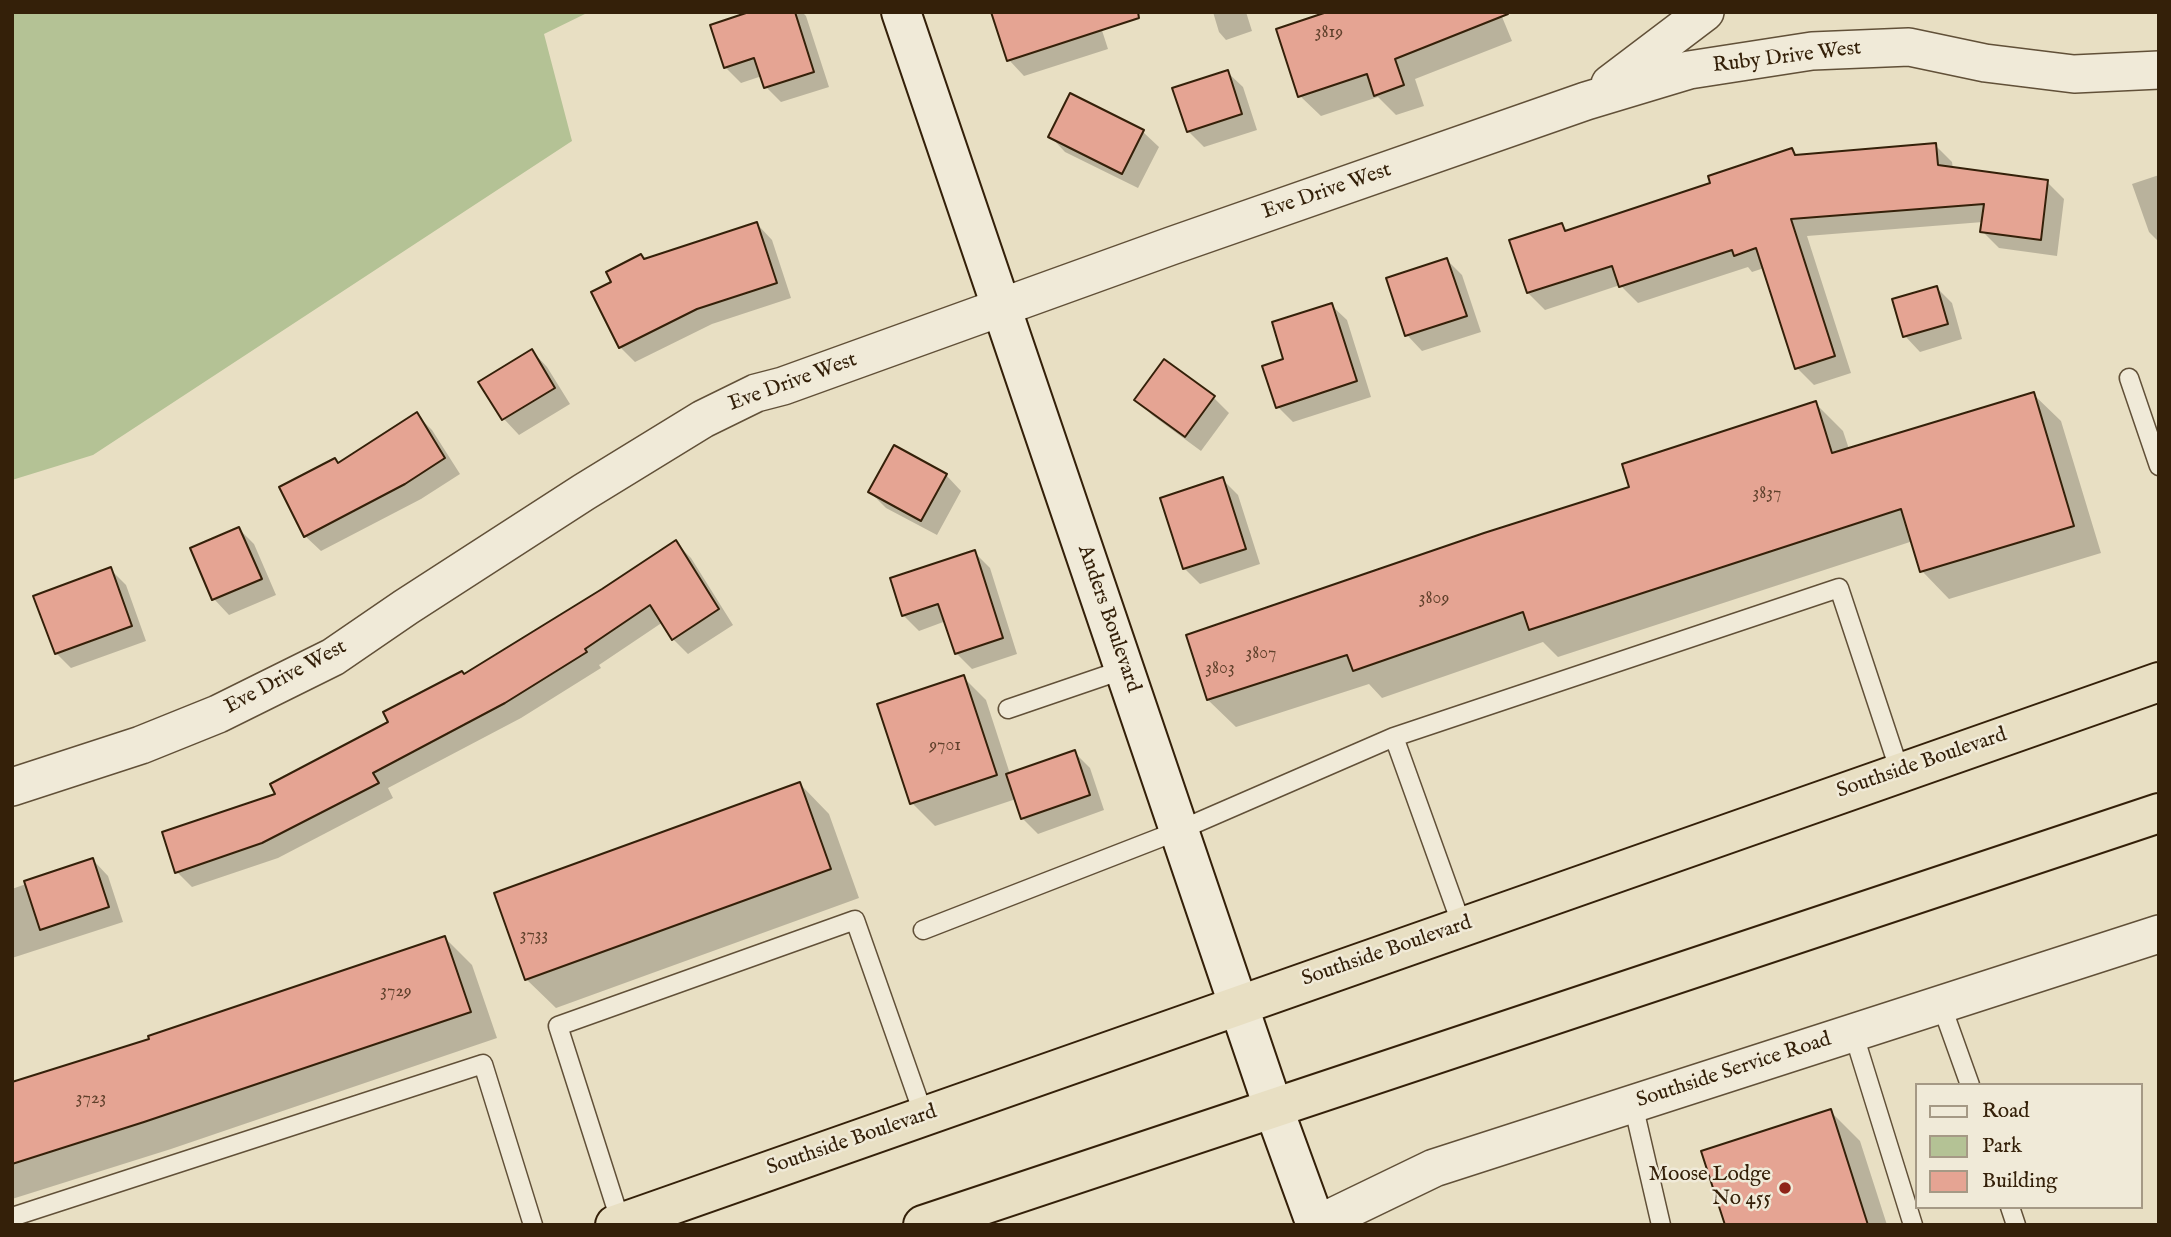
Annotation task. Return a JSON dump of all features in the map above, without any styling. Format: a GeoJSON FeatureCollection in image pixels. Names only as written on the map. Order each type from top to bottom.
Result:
{"type":"FeatureCollection","features":[{"type":"Feature","properties":{"kind":"highway","name":"Southside Boulevard"},"geometry":{"type":"LineString","coordinates":[[618,1224],[2159,682]]}},
{"type":"Feature","properties":{"kind":"highway"},"geometry":{"type":"LineString","coordinates":[[923,1225],[2159,813]]}},
{"type":"Feature","properties":{"kind":"street","name":"Anders Boulevard"},"geometry":{"type":"LineString","coordinates":[[901,12],[1273,1107],[1316,1225]]}},
{"type":"Feature","properties":{"kind":"street"},"geometry":{"type":"LineString","coordinates":[[1586,101],[1705,12]]}},
{"type":"Feature","properties":{"kind":"street","name":"Ruby Drive West"},"geometry":{"type":"LineString","coordinates":[[1586,101],[1689,70],[1812,51],[1909,47],[1985,63],[2074,74],[2159,70]]}},
{"type":"Feature","properties":{"kind":"street","name":"Eve Drive West"},"geometry":{"type":"LineString","coordinates":[[12,787],[141,745],[218,714],[333,657],[584,492],[703,419],[756,393],[783,386],[1586,101]]}},
{"type":"Feature","properties":{"kind":"street","name":"Southside Service Road"},"geometry":{"type":"LineString","coordinates":[[1316,1225],[1434,1168],[2159,934]]}},
{"type":"Feature","properties":{"kind":"lane"},"geometry":{"type":"LineString","coordinates":[[2129,379],[2159,467]]}},
{"type":"Feature","properties":{"kind":"lane"},"geometry":{"type":"LineString","coordinates":[[923,930],[1180,830],[1394,737],[1839,588],[1900,772]]}},
{"type":"Feature","properties":{"kind":"lane"},"geometry":{"type":"LineString","coordinates":[[1008,709],[1125,669]]}},
{"type":"Feature","properties":{"kind":"lane"},"geometry":{"type":"LineString","coordinates":[[1394,737],[1462,926]]}},
{"type":"Feature","properties":{"kind":"lane"},"geometry":{"type":"LineString","coordinates":[[618,1224],[558,1026],[855,920],[924,1116]]}},
{"type":"Feature","properties":{"kind":"lane"},"geometry":{"type":"LineString","coordinates":[[1941,1004],[1969,1083]]}},
{"type":"Feature","properties":{"kind":"lane"},"geometry":{"type":"LineString","coordinates":[[1853,1032],[1913,1225]]}},
{"type":"Feature","properties":{"kind":"lane"},"geometry":{"type":"LineString","coordinates":[[12,1217],[483,1064],[533,1225]]}},
{"type":"Feature","properties":{"kind":"lane"},"geometry":{"type":"LineString","coordinates":[[1633,1104],[1661,1225]]}},
{"type":"Feature","properties":{"kind":"green space"},"geometry":{"type":"Polygon","coordinates":[[[12,12],[589,12],[544,34],[572,141],[93,455],[12,480],[12,12]]]}},
{"type":"Feature","properties":{"kind":"building"},"geometry":{"type":"Polygon","coordinates":[[[749,12],[795,12],[814,72],[764,88],[754,58],[724,68],[710,25],[749,12]]]}},
{"type":"Feature","properties":{"kind":"building"},"geometry":{"type":"Polygon","coordinates":[[[991,12],[1138,12],[1139,18],[1007,61],[991,12]]]}},
{"type":"Feature","properties":{"kind":"building"},"geometry":{"type":"Polygon","coordinates":[[[1327,12],[1508,14],[1395,59],[1404,85],[1374,96],[1367,74],[1298,97],[1276,29],[1327,12]]]}},
{"type":"Feature","properties":{"kind":"building"},"geometry":{"type":"Polygon","coordinates":[[[1228,70],[1242,114],[1187,132],[1172,88],[1228,70]]]}},
{"type":"Feature","properties":{"kind":"building"},"geometry":{"type":"Polygon","coordinates":[[[1070,93],[1144,130],[1122,174],[1048,137],[1070,93]]]}},
{"type":"Feature","properties":{"kind":"building"},"geometry":{"type":"Polygon","coordinates":[[[1936,143],[1938,165],[2048,180],[2041,240],[1980,232],[1984,204],[1791,219],[1835,356],[1795,369],[1756,248],[1734,256],[1732,250],[1619,287],[1612,266],[1527,293],[1509,240],[1562,223],[1565,231],[1710,183],[1708,176],[1792,148],[1795,155],[1936,143]]]}},
{"type":"Feature","properties":{"kind":"building"},"geometry":{"type":"Polygon","coordinates":[[[757,222],[777,283],[697,309],[619,348],[591,292],[611,282],[606,272],[641,254],[644,259],[757,222]]]}},
{"type":"Feature","properties":{"kind":"building"},"geometry":{"type":"Polygon","coordinates":[[[1447,258],[1467,316],[1405,336],[1386,278],[1447,258]]]}},
{"type":"Feature","properties":{"kind":"building"},"geometry":{"type":"Polygon","coordinates":[[[1937,286],[1948,324],[1903,337],[1892,299],[1937,286]]]}},
{"type":"Feature","properties":{"kind":"building"},"geometry":{"type":"Polygon","coordinates":[[[1332,303],[1357,381],[1276,408],[1262,366],[1283,359],[1272,322],[1332,303]]]}},
{"type":"Feature","properties":{"kind":"building"},"geometry":{"type":"Polygon","coordinates":[[[532,349],[555,388],[502,420],[478,382],[532,349]]]}},
{"type":"Feature","properties":{"kind":"building"},"geometry":{"type":"Polygon","coordinates":[[[1164,359],[1215,396],[1185,437],[1134,400],[1164,359]]]}},
{"type":"Feature","properties":{"kind":"building"},"geometry":{"type":"Polygon","coordinates":[[[2034,392],[2074,526],[1920,572],[1901,509],[1529,630],[1523,612],[1353,671],[1347,655],[1207,700],[1186,635],[1484,533],[1629,487],[1622,464],[1816,401],[1832,453],[2034,392]]]}},
{"type":"Feature","properties":{"kind":"building"},"geometry":{"type":"Polygon","coordinates":[[[417,412],[445,458],[405,484],[304,537],[279,487],[335,458],[338,463],[417,412]]]}},
{"type":"Feature","properties":{"kind":"building"},"geometry":{"type":"Polygon","coordinates":[[[894,445],[947,474],[921,521],[868,492],[894,445]]]}},
{"type":"Feature","properties":{"kind":"building"},"geometry":{"type":"Polygon","coordinates":[[[1223,477],[1246,549],[1183,569],[1160,498],[1223,477]]]}},
{"type":"Feature","properties":{"kind":"building"},"geometry":{"type":"Polygon","coordinates":[[[239,527],[262,579],[212,600],[190,548],[239,527]]]}},
{"type":"Feature","properties":{"kind":"building"},"geometry":{"type":"Polygon","coordinates":[[[676,540],[719,609],[672,640],[650,605],[585,649],[587,652],[505,703],[373,773],[379,783],[262,843],[175,873],[162,832],[275,794],[270,784],[388,722],[383,712],[462,671],[464,674],[676,540]]]}},
{"type":"Feature","properties":{"kind":"building"},"geometry":{"type":"Polygon","coordinates":[[[975,550],[1003,638],[955,654],[938,604],[902,616],[890,578],[975,550]]]}},
{"type":"Feature","properties":{"kind":"building"},"geometry":{"type":"Polygon","coordinates":[[[111,567],[132,626],[55,654],[33,596],[111,567]]]}},
{"type":"Feature","properties":{"kind":"building"},"geometry":{"type":"Polygon","coordinates":[[[964,675],[997,775],[910,804],[877,704],[964,675]]]}},
{"type":"Feature","properties":{"kind":"building"},"geometry":{"type":"Polygon","coordinates":[[[1075,750],[1090,795],[1021,819],[1006,774],[1075,750]]]}},
{"type":"Feature","properties":{"kind":"building"},"geometry":{"type":"Polygon","coordinates":[[[800,782],[831,869],[525,980],[494,893],[800,782]]]}},
{"type":"Feature","properties":{"kind":"building"},"geometry":{"type":"Polygon","coordinates":[[[93,858],[109,907],[40,930],[24,881],[93,858]]]}},
{"type":"Feature","properties":{"kind":"building"},"geometry":{"type":"Polygon","coordinates":[[[445,936],[471,1012],[12,1164],[12,1082],[149,1039],[148,1036],[445,936]]]}},
{"type":"Feature","properties":{"kind":"building","name":"Moose Lodge No 455"},"geometry":{"type":"Polygon","coordinates":[[[1831,1109],[1868,1225],[1725,1225],[1701,1151],[1831,1109]]]}},
{"type":"Feature","properties":{"kind":"place","name":"Moose Lodge No 455"},"geometry":{"type":"Point","coordinates":[1785,1188]}}]}
